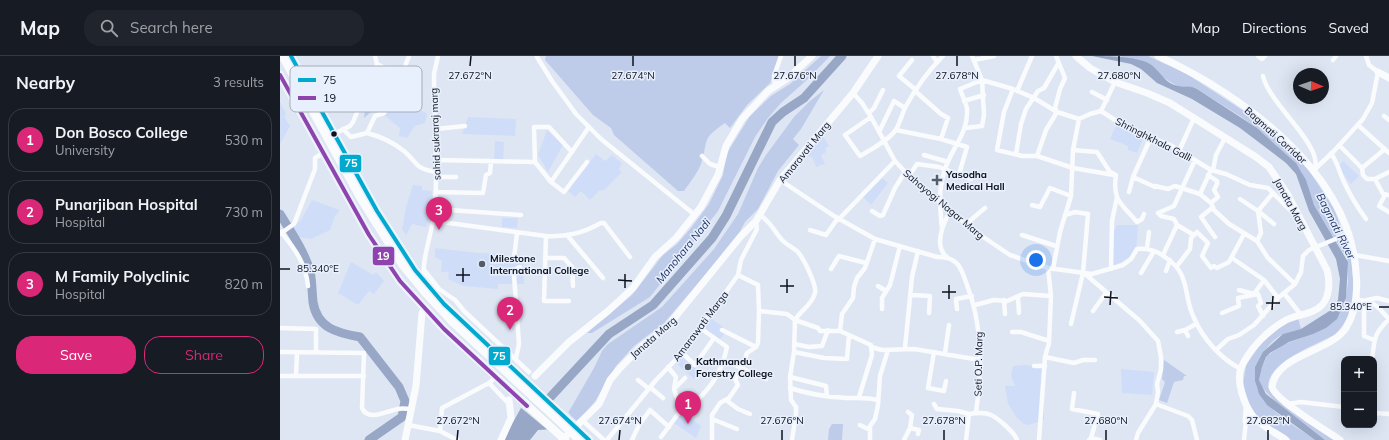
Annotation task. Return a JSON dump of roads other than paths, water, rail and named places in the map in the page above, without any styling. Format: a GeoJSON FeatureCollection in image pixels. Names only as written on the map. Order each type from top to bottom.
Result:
{"type":"FeatureCollection","features":[{"type":"Feature","properties":{"kind":"highway"},"geometry":{"type":"LineString","coordinates":[[283,56],[290,70]]}},
{"type":"Feature","properties":{"kind":"highway"},"geometry":{"type":"LineString","coordinates":[[280,61],[290,77]]}},
{"type":"Feature","properties":{"kind":"highway"},"geometry":{"type":"LineString","coordinates":[[311,112],[373,230],[397,266],[438,315],[514,382],[584,439]]}},
{"type":"Feature","properties":{"kind":"highway"},"geometry":{"type":"LineString","coordinates":[[514,382],[573,440]]}},
{"type":"Feature","properties":{"kind":"main road"},"geometry":{"type":"LineString","coordinates":[[291,56],[297,66]]}},
{"type":"Feature","properties":{"kind":"main road"},"geometry":{"type":"LineString","coordinates":[[532,374],[626,295],[655,257],[676,238],[695,215],[707,197],[719,168],[722,153],[734,130],[749,110],[775,85],[788,78],[812,56]]}},
{"type":"Feature","properties":{"kind":"main road"},"geometry":{"type":"LineString","coordinates":[[853,93],[878,56]]}},
{"type":"Feature","properties":{"kind":"main road","name":"Janata Marg"},"geometry":{"type":"LineString","coordinates":[[1076,56],[1090,68],[1115,82],[1157,97],[1194,118],[1256,157],[1274,173],[1288,195],[1301,221],[1318,246],[1328,274],[1329,284],[1325,301],[1319,308],[1285,321],[1262,339],[1252,350],[1241,369]]}},
{"type":"Feature","properties":{"kind":"main road","name":"Bagmati Corridor"},"geometry":{"type":"LineString","coordinates":[[1158,56],[1187,71],[1254,113],[1314,170],[1350,233],[1355,254],[1357,285],[1356,300],[1350,319],[1343,332],[1289,363],[1276,376],[1272,388],[1288,404],[1340,440]]}},
{"type":"Feature","properties":{"kind":"main road"},"geometry":{"type":"LineString","coordinates":[[1378,72],[1389,78]]}},
{"type":"Feature","properties":{"kind":"main road"},"geometry":{"type":"LineString","coordinates":[[280,75],[290,93]]}},
{"type":"Feature","properties":{"kind":"main road","name":"Amaravati Marg"},"geometry":{"type":"LineString","coordinates":[[758,218],[780,180],[853,93]]}},
{"type":"Feature","properties":{"kind":"main road"},"geometry":{"type":"LineString","coordinates":[[300,112],[376,247],[400,281],[425,310],[492,380],[514,382]]}},
{"type":"Feature","properties":{"kind":"main road"},"geometry":{"type":"LineString","coordinates":[[322,112],[392,238],[426,283],[564,440]]}},
{"type":"Feature","properties":{"kind":"main road","name":"Janata Marg"},"geometry":{"type":"LineString","coordinates":[[564,440],[599,404],[610,380],[620,368],[642,346],[667,327],[741,236],[758,218]]}},
{"type":"Feature","properties":{"kind":"main road"},"geometry":{"type":"LineString","coordinates":[[405,440],[416,386],[422,313],[425,310]]}},
{"type":"Feature","properties":{"kind":"main road"},"geometry":{"type":"LineString","coordinates":[[1241,369],[1242,393],[1252,414],[1262,424],[1286,440]]}},
{"type":"Feature","properties":{"kind":"main road"},"geometry":{"type":"LineString","coordinates":[[501,440],[511,418],[512,412],[508,401]]}},
{"type":"Feature","properties":{"kind":"main road"},"geometry":{"type":"LineString","coordinates":[[1246,421],[1247,406]]}},
{"type":"Feature","properties":{"kind":"street"},"geometry":{"type":"LineString","coordinates":[[375,56],[377,64],[381,66]]}},
{"type":"Feature","properties":{"kind":"street"},"geometry":{"type":"LineString","coordinates":[[405,66],[409,56]]}},
{"type":"Feature","properties":{"kind":"street","name":"sahid sukraraj marg"},"geometry":{"type":"LineString","coordinates":[[426,283],[425,271],[434,221],[436,192],[434,74],[438,56]]}},
{"type":"Feature","properties":{"kind":"street"},"geometry":{"type":"LineString","coordinates":[[775,85],[774,76],[781,56]]}},
{"type":"Feature","properties":{"kind":"street"},"geometry":{"type":"LineString","coordinates":[[933,56],[937,62]]}},
{"type":"Feature","properties":{"kind":"street"},"geometry":{"type":"LineString","coordinates":[[883,90],[870,115],[845,135],[860,156],[884,142],[896,130],[905,108],[915,90],[943,56]]}},
{"type":"Feature","properties":{"kind":"street"},"geometry":{"type":"LineString","coordinates":[[965,128],[982,126],[984,96],[982,80],[973,58],[994,56]]}},
{"type":"Feature","properties":{"kind":"street"},"geometry":{"type":"LineString","coordinates":[[1032,56],[1004,112],[997,150],[1022,156],[1037,156],[1073,168],[1116,175]]}},
{"type":"Feature","properties":{"kind":"street"},"geometry":{"type":"LineString","coordinates":[[1037,156],[1046,130],[1057,112],[1055,108],[1060,89],[1065,78],[1056,56]]}},
{"type":"Feature","properties":{"kind":"street"},"geometry":{"type":"LineString","coordinates":[[1314,170],[1358,125],[1372,103],[1378,72],[1369,65],[1366,56]]}},
{"type":"Feature","properties":{"kind":"street"},"geometry":{"type":"LineString","coordinates":[[538,57],[552,81],[576,114],[601,139],[695,215]]}},
{"type":"Feature","properties":{"kind":"street"},"geometry":{"type":"LineString","coordinates":[[912,60],[899,76],[941,114],[948,118],[940,139]]}},
{"type":"Feature","properties":{"kind":"street"},"geometry":{"type":"LineString","coordinates":[[1016,154],[1023,116],[1038,91],[1044,88],[1058,64]]}},
{"type":"Feature","properties":{"kind":"street"},"geometry":{"type":"LineString","coordinates":[[1263,76],[1272,97],[1309,145],[1316,163],[1314,170]]}},
{"type":"Feature","properties":{"kind":"street"},"geometry":{"type":"LineString","coordinates":[[942,229],[939,199],[945,169],[965,128],[967,108],[960,88],[982,80],[1015,90],[1034,98],[1057,112],[1079,119],[1101,111],[1115,82]]}},
{"type":"Feature","properties":{"kind":"street"},"geometry":{"type":"LineString","coordinates":[[1092,92],[1107,100]]}},
{"type":"Feature","properties":{"kind":"street","name":"Sahayogi Nagar Marg"},"geometry":{"type":"LineString","coordinates":[[853,93],[870,115],[894,161],[907,174],[939,199],[950,211],[966,224],[1010,255],[1048,268],[1092,274],[1111,269],[1128,262],[1137,249],[1147,248]]}},
{"type":"Feature","properties":{"kind":"street"},"geometry":{"type":"LineString","coordinates":[[964,101],[984,96]]}},
{"type":"Feature","properties":{"kind":"street"},"geometry":{"type":"LineString","coordinates":[[879,132],[894,101],[905,108]]}},
{"type":"Feature","properties":{"kind":"street","name":"Shringhkhala Galli"},"geometry":{"type":"LineString","coordinates":[[1101,111],[1126,127],[1151,137],[1212,170],[1226,174],[1250,185],[1268,188],[1273,193]]}},
{"type":"Feature","properties":{"kind":"street"},"geometry":{"type":"LineString","coordinates":[[334,134],[350,126],[357,112]]}},
{"type":"Feature","properties":{"kind":"street"},"geometry":{"type":"LineString","coordinates":[[367,134],[375,116],[384,112]]}},
{"type":"Feature","properties":{"kind":"street"},"geometry":{"type":"LineString","coordinates":[[1384,116],[1389,120]]}},
{"type":"Feature","properties":{"kind":"street"},"geometry":{"type":"LineString","coordinates":[[1179,151],[1194,118]]}},
{"type":"Feature","properties":{"kind":"street"},"geometry":{"type":"LineString","coordinates":[[1053,269],[1056,246],[1070,196],[1073,150],[1079,119]]}},
{"type":"Feature","properties":{"kind":"street"},"geometry":{"type":"LineString","coordinates":[[1358,125],[1389,153]]}},
{"type":"Feature","properties":{"kind":"street"},"geometry":{"type":"LineString","coordinates":[[436,129],[465,126]]}},
{"type":"Feature","properties":{"kind":"street"},"geometry":{"type":"LineString","coordinates":[[572,152],[549,127],[534,127],[535,162],[551,182],[564,192],[587,162]]}},
{"type":"Feature","properties":{"kind":"street"},"geometry":{"type":"LineString","coordinates":[[551,182],[589,127]]}},
{"type":"Feature","properties":{"kind":"street"},"geometry":{"type":"LineString","coordinates":[[343,129],[351,137],[367,134],[378,136],[403,150],[423,170],[436,175],[456,177]]}},
{"type":"Feature","properties":{"kind":"street"},"geometry":{"type":"LineString","coordinates":[[896,130],[957,143],[968,148],[960,171]]}},
{"type":"Feature","properties":{"kind":"street"},"geometry":{"type":"LineString","coordinates":[[1129,192],[1133,177],[1151,137]]}},
{"type":"Feature","properties":{"kind":"street"},"geometry":{"type":"LineString","coordinates":[[1200,194],[1208,175],[1212,170],[1216,155],[1225,138]]}},
{"type":"Feature","properties":{"kind":"street"},"geometry":{"type":"LineString","coordinates":[[1339,145],[1362,168],[1363,175],[1367,180],[1375,179],[1389,172]]}},
{"type":"Feature","properties":{"kind":"street"},"geometry":{"type":"LineString","coordinates":[[1362,168],[1385,149]]}},
{"type":"Feature","properties":{"kind":"street"},"geometry":{"type":"LineString","coordinates":[[1073,150],[1097,152],[1110,172],[1116,175]]}},
{"type":"Feature","properties":{"kind":"street"},"geometry":{"type":"LineString","coordinates":[[308,286],[307,273],[302,262],[296,250],[282,232],[291,226],[315,169],[315,158],[323,153]]}},
{"type":"Feature","properties":{"kind":"street"},"geometry":{"type":"LineString","coordinates":[[1331,153],[1339,165],[1344,181],[1356,206],[1366,219]]}},
{"type":"Feature","properties":{"kind":"street"},"geometry":{"type":"LineString","coordinates":[[924,155],[948,162]]}},
{"type":"Feature","properties":{"kind":"street"},"geometry":{"type":"LineString","coordinates":[[702,156],[710,164],[719,168]]}},
{"type":"Feature","properties":{"kind":"street"},"geometry":{"type":"LineString","coordinates":[[436,160],[535,162]]}},
{"type":"Feature","properties":{"kind":"street"},"geometry":{"type":"LineString","coordinates":[[1195,160],[1174,206],[1158,213],[1161,216],[1174,219],[1177,224],[1196,233],[1208,243],[1202,256],[1211,268],[1214,266],[1217,268],[1229,262],[1244,234]]}},
{"type":"Feature","properties":{"kind":"street"},"geometry":{"type":"LineString","coordinates":[[810,230],[826,236],[839,218],[894,161]]}},
{"type":"Feature","properties":{"kind":"street"},"geometry":{"type":"LineString","coordinates":[[436,192],[483,193],[486,175],[490,173],[490,162]]}},
{"type":"Feature","properties":{"kind":"street"},"geometry":{"type":"LineString","coordinates":[[872,211],[880,216],[883,215],[895,188],[917,164],[939,166],[971,180]]}},
{"type":"Feature","properties":{"kind":"street"},"geometry":{"type":"LineString","coordinates":[[1116,175],[1114,189],[1122,206],[1137,222],[1142,219],[1144,214]]}},
{"type":"Feature","properties":{"kind":"street"},"geometry":{"type":"LineString","coordinates":[[1208,175],[1217,181],[1214,190],[1218,197],[1201,217],[1215,236]]}},
{"type":"Feature","properties":{"kind":"street"},"geometry":{"type":"LineString","coordinates":[[1133,177],[1155,186],[1168,189],[1175,186],[1200,194],[1212,205],[1226,222],[1257,241],[1268,258],[1295,284]]}},
{"type":"Feature","properties":{"kind":"street"},"geometry":{"type":"LineString","coordinates":[[1375,179],[1387,195],[1379,206],[1389,212]]}},
{"type":"Feature","properties":{"kind":"street","name":"Seti O.P. Marg"},"geometry":{"type":"LineString","coordinates":[[780,180],[875,239],[937,257],[946,257],[956,263],[964,273],[975,306],[979,327],[980,360],[976,412]]}},
{"type":"Feature","properties":{"kind":"street"},"geometry":{"type":"LineString","coordinates":[[1032,205],[1040,207],[1050,188],[1070,196]]}},
{"type":"Feature","properties":{"kind":"street"},"geometry":{"type":"LineString","coordinates":[[1257,241],[1261,233],[1258,211],[1273,193],[1301,221]]}},
{"type":"Feature","properties":{"kind":"street"},"geometry":{"type":"LineString","coordinates":[[1111,269],[1112,221],[1117,195]]}},
{"type":"Feature","properties":{"kind":"street"},"geometry":{"type":"LineString","coordinates":[[1240,198],[1274,224]]}},
{"type":"Feature","properties":{"kind":"street"},"geometry":{"type":"LineString","coordinates":[[966,224],[985,208]]}},
{"type":"Feature","properties":{"kind":"street"},"geometry":{"type":"LineString","coordinates":[[435,209],[521,215]]}},
{"type":"Feature","properties":{"kind":"street"},"geometry":{"type":"LineString","coordinates":[[946,257],[941,252],[940,246],[944,221],[950,211]]}},
{"type":"Feature","properties":{"kind":"street"},"geometry":{"type":"LineString","coordinates":[[1065,215],[1075,212],[1088,214],[1083,273],[1071,324]]}},
{"type":"Feature","properties":{"kind":"street"},"geometry":{"type":"LineString","coordinates":[[758,218],[773,225],[777,234],[788,246],[797,251],[814,284],[815,292],[813,300],[795,320],[794,352],[790,377],[791,400],[796,407],[792,440]]}},
{"type":"Feature","properties":{"kind":"street","name":"Amarawati Marga"},"geometry":{"type":"LineString","coordinates":[[607,440],[649,388],[682,352],[738,275],[741,260],[757,229],[758,218]]}},
{"type":"Feature","properties":{"kind":"street"},"geometry":{"type":"LineString","coordinates":[[434,221],[546,236],[568,235],[583,232],[604,223],[630,257]]}},
{"type":"Feature","properties":{"kind":"street"},"geometry":{"type":"LineString","coordinates":[[1163,256],[1177,224]]}},
{"type":"Feature","properties":{"kind":"street"},"geometry":{"type":"LineString","coordinates":[[1177,266],[1190,249],[1191,238],[1207,226]]}},
{"type":"Feature","properties":{"kind":"street"},"geometry":{"type":"LineString","coordinates":[[1149,232],[1147,248],[1170,260],[1181,272],[1190,310],[1196,324],[1228,363],[1241,369]]}},
{"type":"Feature","properties":{"kind":"street"},"geometry":{"type":"LineString","coordinates":[[514,258],[517,233]]}},
{"type":"Feature","properties":{"kind":"street"},"geometry":{"type":"LineString","coordinates":[[1216,350],[1228,339],[1248,330],[1263,316],[1284,292],[1295,284],[1301,272],[1303,256],[1318,246],[1350,233]]}},
{"type":"Feature","properties":{"kind":"street"},"geometry":{"type":"LineString","coordinates":[[568,235],[603,278]]}},
{"type":"Feature","properties":{"kind":"street"},"geometry":{"type":"LineString","coordinates":[[1022,235],[1056,246]]}},
{"type":"Feature","properties":{"kind":"street"},"geometry":{"type":"LineString","coordinates":[[546,236],[544,301],[569,301]]}},
{"type":"Feature","properties":{"kind":"street"},"geometry":{"type":"LineString","coordinates":[[840,331],[842,314],[853,298],[857,278],[865,268],[875,239]]}},
{"type":"Feature","properties":{"kind":"street"},"geometry":{"type":"LineString","coordinates":[[882,309],[882,298],[890,285],[900,246]]}},
{"type":"Feature","properties":{"kind":"street"},"geometry":{"type":"LineString","coordinates":[[905,348],[912,276],[918,251]]}},
{"type":"Feature","properties":{"kind":"street"},"geometry":{"type":"LineString","coordinates":[[1141,273],[1154,251]]}},
{"type":"Feature","properties":{"kind":"street"},"geometry":{"type":"LineString","coordinates":[[1355,254],[1389,261]]}},
{"type":"Feature","properties":{"kind":"street"},"geometry":{"type":"LineString","coordinates":[[831,269],[839,256],[866,263]]}},
{"type":"Feature","properties":{"kind":"street"},"geometry":{"type":"LineString","coordinates":[[545,258],[564,258],[572,267],[573,286]]}},
{"type":"Feature","properties":{"kind":"street"},"geometry":{"type":"LineString","coordinates":[[1232,258],[1264,280],[1278,298]]}},
{"type":"Feature","properties":{"kind":"street"},"geometry":{"type":"LineString","coordinates":[[1166,271],[1170,260]]}},
{"type":"Feature","properties":{"kind":"street"},"geometry":{"type":"LineString","coordinates":[[516,358],[520,344],[514,275],[516,270],[520,267]]}},
{"type":"Feature","properties":{"kind":"street"},"geometry":{"type":"LineString","coordinates":[[1040,440],[1045,366],[1049,341],[1051,296],[1048,268]]}},
{"type":"Feature","properties":{"kind":"street"},"geometry":{"type":"LineString","coordinates":[[425,271],[439,289],[455,300],[464,311],[532,374]]}},
{"type":"Feature","properties":{"kind":"street"},"geometry":{"type":"LineString","coordinates":[[1083,273],[1140,321],[1158,341],[1161,357],[1156,404],[1138,433],[1136,440]]}},
{"type":"Feature","properties":{"kind":"street"},"geometry":{"type":"LineString","coordinates":[[712,440],[712,419],[720,403],[729,398],[738,385],[735,379],[742,368],[744,357],[756,347],[759,337],[758,285],[738,275]]}},
{"type":"Feature","properties":{"kind":"street"},"geometry":{"type":"LineString","coordinates":[[1239,290],[1254,294],[1264,280]]}},
{"type":"Feature","properties":{"kind":"street"},"geometry":{"type":"LineString","coordinates":[[878,286],[886,291]]}},
{"type":"Feature","properties":{"kind":"street"},"geometry":{"type":"LineString","coordinates":[[1093,310],[1106,292]]}},
{"type":"Feature","properties":{"kind":"street"},"geometry":{"type":"LineString","coordinates":[[1284,292],[1301,315]]}},
{"type":"Feature","properties":{"kind":"street"},"geometry":{"type":"LineString","coordinates":[[975,306],[994,300],[1007,301],[1023,294],[1051,296]]}},
{"type":"Feature","properties":{"kind":"street"},"geometry":{"type":"LineString","coordinates":[[1222,313],[1239,306],[1238,298],[1258,294],[1261,303],[1258,306],[1263,316]]}},
{"type":"Feature","properties":{"kind":"street"},"geometry":{"type":"LineString","coordinates":[[911,295],[930,296],[929,314]]}},
{"type":"Feature","properties":{"kind":"street"},"geometry":{"type":"LineString","coordinates":[[957,309],[956,299],[972,296]]}},
{"type":"Feature","properties":{"kind":"street"},"geometry":{"type":"LineString","coordinates":[[1018,297],[1019,313]]}},
{"type":"Feature","properties":{"kind":"street"},"geometry":{"type":"LineString","coordinates":[[1356,300],[1377,298],[1389,301]]}},
{"type":"Feature","properties":{"kind":"street"},"geometry":{"type":"LineString","coordinates":[[1004,300],[1005,314]]}},
{"type":"Feature","properties":{"kind":"street"},"geometry":{"type":"LineString","coordinates":[[1367,300],[1374,303],[1389,319],[1376,333],[1372,356]]}},
{"type":"Feature","properties":{"kind":"street"},"geometry":{"type":"LineString","coordinates":[[1367,300],[1364,313],[1364,336],[1374,340]]}},
{"type":"Feature","properties":{"kind":"street"},"geometry":{"type":"LineString","coordinates":[[759,311],[787,314],[795,320],[818,328],[820,331],[840,331],[854,336],[871,345],[872,355],[859,397]]}},
{"type":"Feature","properties":{"kind":"street"},"geometry":{"type":"LineString","coordinates":[[1177,332],[1185,330],[1196,324]]}},
{"type":"Feature","properties":{"kind":"street"},"geometry":{"type":"LineString","coordinates":[[945,353],[949,325]]}},
{"type":"Feature","properties":{"kind":"street"},"geometry":{"type":"LineString","coordinates":[[661,437],[681,410],[689,409],[706,392],[718,377],[724,360],[727,347],[699,327]]}},
{"type":"Feature","properties":{"kind":"street"},"geometry":{"type":"LineString","coordinates":[[280,328],[316,329],[316,352]]}},
{"type":"Feature","properties":{"kind":"street"},"geometry":{"type":"LineString","coordinates":[[722,330],[756,347]]}},
{"type":"Feature","properties":{"kind":"street"},"geometry":{"type":"LineString","coordinates":[[794,344],[809,347],[822,346],[828,330]]}},
{"type":"Feature","properties":{"kind":"street"},"geometry":{"type":"LineString","coordinates":[[1185,330],[1188,336]]}},
{"type":"Feature","properties":{"kind":"street"},"geometry":{"type":"LineString","coordinates":[[1012,332],[1021,332],[1049,341]]}},
{"type":"Feature","properties":{"kind":"street"},"geometry":{"type":"LineString","coordinates":[[794,352],[824,358],[847,360],[849,335]]}},
{"type":"Feature","properties":{"kind":"street"},"geometry":{"type":"LineString","coordinates":[[682,352],[695,365],[714,338]]}},
{"type":"Feature","properties":{"kind":"street"},"geometry":{"type":"LineString","coordinates":[[871,347],[888,350],[905,348],[945,353],[980,360]]}},
{"type":"Feature","properties":{"kind":"street"},"geometry":{"type":"LineString","coordinates":[[870,440],[870,426],[876,414],[876,400],[880,376],[888,350]]}},
{"type":"Feature","properties":{"kind":"street"},"geometry":{"type":"LineString","coordinates":[[280,352],[364,353],[362,408],[368,414],[376,414],[398,408],[411,409]]}},
{"type":"Feature","properties":{"kind":"street"},"geometry":{"type":"LineString","coordinates":[[296,376],[297,352]]}},
{"type":"Feature","properties":{"kind":"street"},"geometry":{"type":"LineString","coordinates":[[934,352],[928,388],[944,391],[946,382]]}},
{"type":"Feature","properties":{"kind":"street"},"geometry":{"type":"LineString","coordinates":[[1046,357],[1074,364],[1083,360],[1095,360]]}},
{"type":"Feature","properties":{"kind":"street"},"geometry":{"type":"LineString","coordinates":[[724,360],[766,379]]}},
{"type":"Feature","properties":{"kind":"street"},"geometry":{"type":"LineString","coordinates":[[1034,366],[1045,366]]}},
{"type":"Feature","properties":{"kind":"street"},"geometry":{"type":"LineString","coordinates":[[668,367],[676,377],[674,389],[681,410]]}},
{"type":"Feature","properties":{"kind":"street"},"geometry":{"type":"LineString","coordinates":[[280,376],[364,376]]}},
{"type":"Feature","properties":{"kind":"street"},"geometry":{"type":"LineString","coordinates":[[790,377],[826,386],[827,396]]}},
{"type":"Feature","properties":{"kind":"street"},"geometry":{"type":"LineString","coordinates":[[674,389],[686,378]]}},
{"type":"Feature","properties":{"kind":"street"},"geometry":{"type":"LineString","coordinates":[[440,431],[442,408],[492,380],[508,401]]}},
{"type":"Feature","properties":{"kind":"street"},"geometry":{"type":"LineString","coordinates":[[638,380],[663,398]]}},
{"type":"Feature","properties":{"kind":"street"},"geometry":{"type":"LineString","coordinates":[[790,388],[812,395],[859,397],[876,400]]}},
{"type":"Feature","properties":{"kind":"street"},"geometry":{"type":"LineString","coordinates":[[1074,393],[1072,409],[1098,414],[1090,439],[1100,440]]}},
{"type":"Feature","properties":{"kind":"street"},"geometry":{"type":"LineString","coordinates":[[726,400],[738,409],[750,414]]}},
{"type":"Feature","properties":{"kind":"street"},"geometry":{"type":"LineString","coordinates":[[1288,404],[1301,402],[1341,407]]}},
{"type":"Feature","properties":{"kind":"street"},"geometry":{"type":"LineString","coordinates":[[934,404],[937,410],[958,411],[969,414],[976,412],[991,415],[1010,430],[1017,440]]}},
{"type":"Feature","properties":{"kind":"street"},"geometry":{"type":"LineString","coordinates":[[1156,404],[1188,416],[1192,420],[1195,440]]}},
{"type":"Feature","properties":{"kind":"street"},"geometry":{"type":"LineString","coordinates":[[632,440],[639,425],[650,410],[669,427]]}},
{"type":"Feature","properties":{"kind":"street"},"geometry":{"type":"LineString","coordinates":[[904,440],[910,428],[912,415],[908,412]]}},
{"type":"Feature","properties":{"kind":"street"},"geometry":{"type":"LineString","coordinates":[[1377,413],[1389,414]]}},
{"type":"Feature","properties":{"kind":"street"},"geometry":{"type":"LineString","coordinates":[[966,440],[969,414]]}},
{"type":"Feature","properties":{"kind":"street"},"geometry":{"type":"LineString","coordinates":[[712,419],[737,429]]}},
{"type":"Feature","properties":{"kind":"street"},"geometry":{"type":"LineString","coordinates":[[582,420],[604,440]]}},
{"type":"Feature","properties":{"kind":"street"},"geometry":{"type":"LineString","coordinates":[[1244,440],[1246,421]]}},
{"type":"Feature","properties":{"kind":"street"},"geometry":{"type":"LineString","coordinates":[[408,425],[440,431],[457,440]]}},
{"type":"Feature","properties":{"kind":"street"},"geometry":{"type":"LineString","coordinates":[[860,425],[870,430]]}},
{"type":"Feature","properties":{"kind":"street"},"geometry":{"type":"LineString","coordinates":[[910,428],[919,430],[918,434]]}},
{"type":"Feature","properties":{"kind":"waterway","name":"Manohara Nadi"},"geometry":{"type":"LineString","coordinates":[[543,405],[609,334],[653,305],[712,238],[726,216],[772,122],[783,112],[804,98],[842,56]]}},
{"type":"Feature","properties":{"kind":"waterway"},"geometry":{"type":"LineString","coordinates":[[280,214],[297,242],[310,271],[313,302],[315,311],[319,318],[329,328],[344,334],[360,337],[399,387],[405,401],[402,417],[369,440]]}},
{"type":"Feature","properties":{"kind":"place","name":"Yasodha Medical Hall"},"geometry":{"type":"Point","coordinates":[937,180]}},
{"type":"Feature","properties":{"kind":"place","name":"M Family Polyclinic"},"geometry":{"type":"Point","coordinates":[439,230]}},
{"type":"Feature","properties":{"kind":"place","name":"Milestone International College"},"geometry":{"type":"Point","coordinates":[482,264]}},
{"type":"Feature","properties":{"kind":"place","name":"Punarjiban Hospital"},"geometry":{"type":"Point","coordinates":[510,330]}},
{"type":"Feature","properties":{"kind":"place","name":"Kathmandu Forestry College"},"geometry":{"type":"Point","coordinates":[688,367]}},
{"type":"Feature","properties":{"kind":"place","name":"Don Bosco College"},"geometry":{"type":"Point","coordinates":[688,424]}},
{"type":"Feature","properties":{"kind":"water label","name":"Bagmati River"},"geometry":{"type":"Point","coordinates":[1336,226]}}]}
